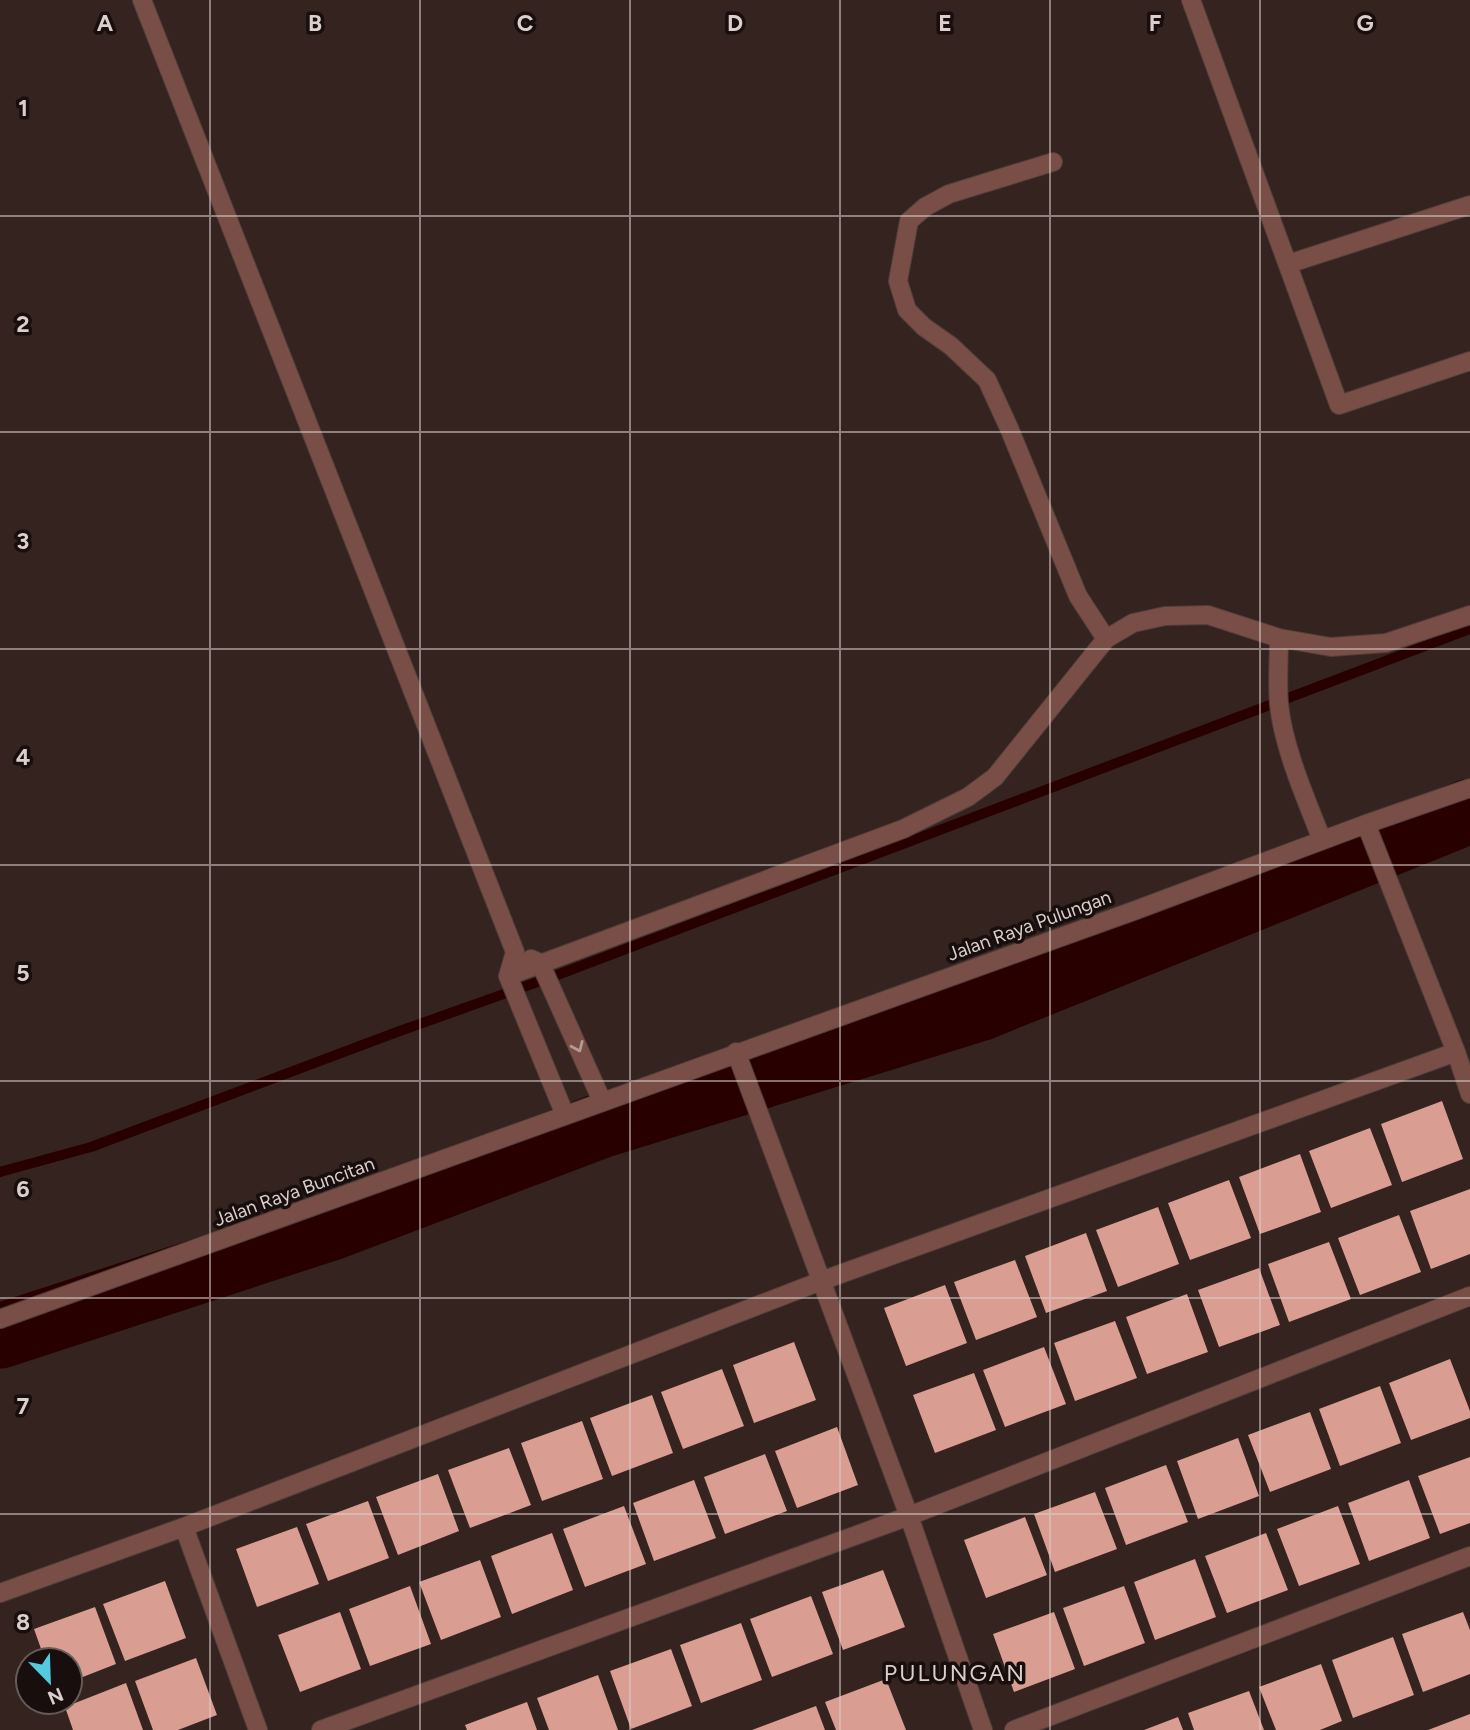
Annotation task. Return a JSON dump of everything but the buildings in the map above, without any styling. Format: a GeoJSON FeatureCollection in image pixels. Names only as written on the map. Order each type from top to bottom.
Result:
{"type":"FeatureCollection","features":[{"type":"Feature","properties":{"kind":"street"},"geometry":{"type":"LineString","coordinates":[[142,0],[514,951],[510,981],[565,1115]]}},
{"type":"Feature","properties":{"kind":"street"},"geometry":{"type":"LineString","coordinates":[[1191,0],[1339,405],[1470,361]]}},
{"type":"Feature","properties":{"kind":"street"},"geometry":{"type":"LineString","coordinates":[[1053,162],[949,194],[925,206],[909,220],[898,281],[907,310],[987,380],[1078,596],[1106,639]]}},
{"type":"Feature","properties":{"kind":"street"},"geometry":{"type":"LineString","coordinates":[[1287,264],[1470,205]]}},
{"type":"Feature","properties":{"kind":"street"},"geometry":{"type":"LineString","coordinates":[[510,981],[903,829],[968,797],[1002,769],[1106,639],[1133,623],[1165,616],[1208,615],[1279,638],[1331,648],[1386,643],[1470,615]]}},
{"type":"Feature","properties":{"kind":"street"},"geometry":{"type":"LineString","coordinates":[[1279,638],[1280,718],[1299,781],[1322,840]]}},
{"type":"Feature","properties":{"kind":"street","name":"Jalan Raya Pulungan"},"geometry":{"type":"LineString","coordinates":[[601,1101],[1470,788]]}},
{"type":"Feature","properties":{"kind":"street"},"geometry":{"type":"LineString","coordinates":[[1366,824],[1470,1094]]}},
{"type":"Feature","properties":{"kind":"street"},"geometry":{"type":"LineString","coordinates":[[514,951],[543,969],[601,1101]]}},
{"type":"Feature","properties":{"kind":"street"},"geometry":{"type":"LineString","coordinates":[[736,1052],[909,1516],[983,1730]]}},
{"type":"Feature","properties":{"kind":"street"},"geometry":{"type":"LineString","coordinates":[[0,1593],[184,1527],[821,1281],[1456,1052]]}},
{"type":"Feature","properties":{"kind":"street","name":"Jalan Raya Buncitan"},"geometry":{"type":"LineString","coordinates":[[0,1319],[601,1101]]}},
{"type":"Feature","properties":{"kind":"street"},"geometry":{"type":"LineString","coordinates":[[321,1730],[909,1516],[1470,1296]]}},
{"type":"Feature","properties":{"kind":"street"},"geometry":{"type":"LineString","coordinates":[[184,1527],[258,1730]]}},
{"type":"Feature","properties":{"kind":"street"},"geometry":{"type":"LineString","coordinates":[[1014,1730],[1470,1556]]}},
{"type":"Feature","properties":{"kind":"waterway"},"geometry":{"type":"LineString","coordinates":[[0,1172],[91,1147],[560,974],[1470,629]]}},
{"type":"Feature","properties":{"kind":"waterway"},"geometry":{"type":"LineString","coordinates":[[0,1336],[331,1228],[600,1126],[979,1009],[1470,811]]}},
{"type":"Feature","properties":{"kind":"district","name":"PULUNGAN"},"geometry":{"type":"Point","coordinates":[955,1673]}}]}
